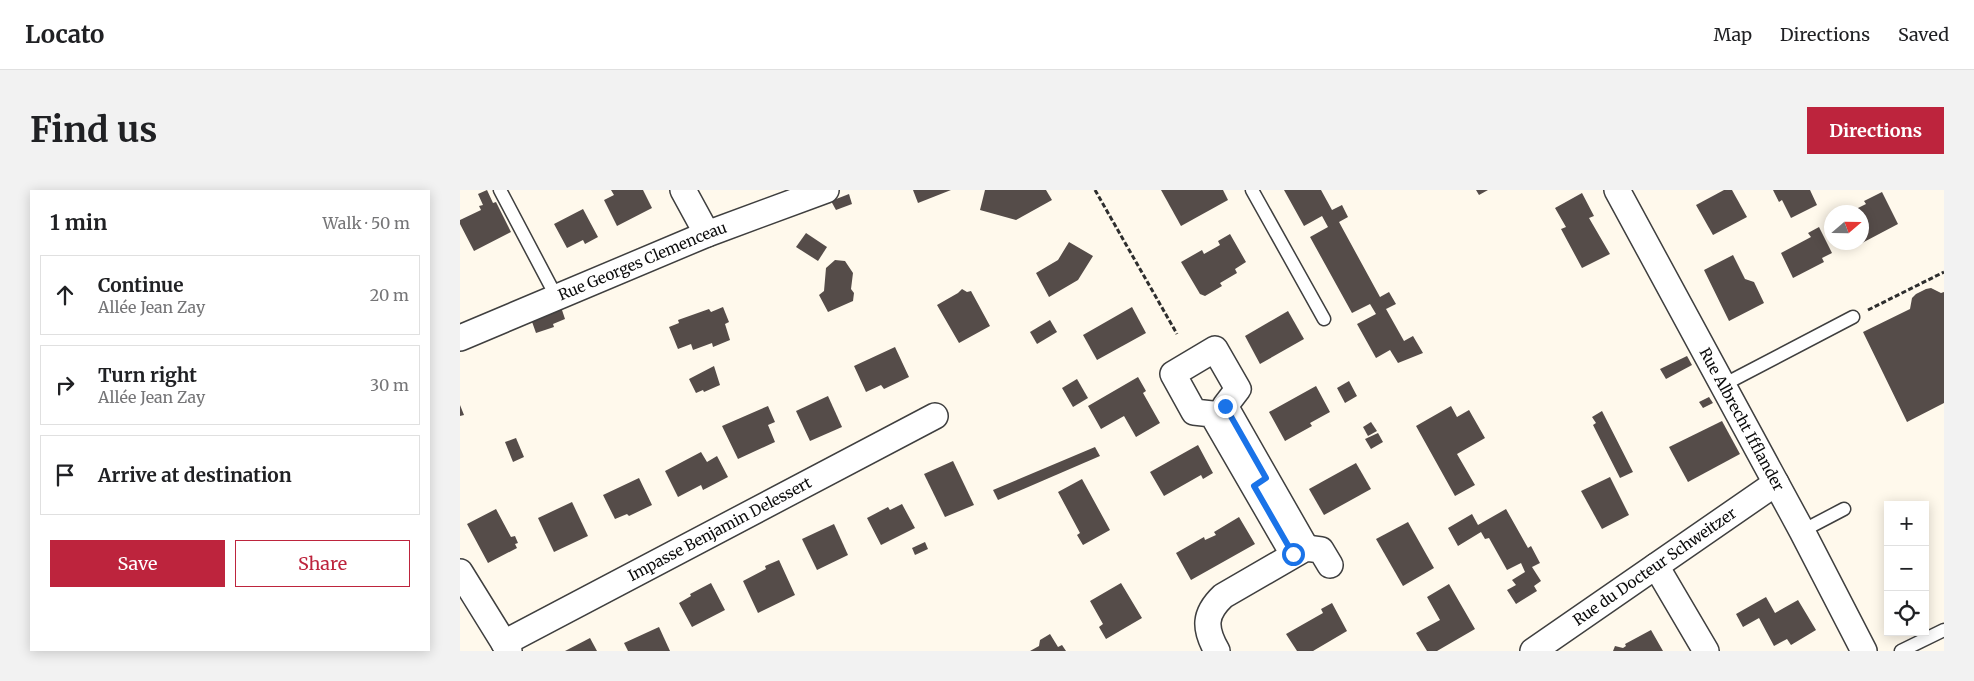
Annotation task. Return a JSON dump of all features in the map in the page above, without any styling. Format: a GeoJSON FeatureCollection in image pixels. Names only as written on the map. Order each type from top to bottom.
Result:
{"type":"FeatureCollection","features":[{"type":"Feature","properties":{"kind":"street"},"geometry":{"type":"LineString","coordinates":[[683,190],[707,234]]}},
{"type":"Feature","properties":{"kind":"street","name":"Rue Georges Clemenceau"},"geometry":{"type":"LineString","coordinates":[[460,338],[707,234],[826,190]]}},
{"type":"Feature","properties":{"kind":"street","name":"Rue Albrecht Ifflander"},"geometry":{"type":"LineString","coordinates":[[1617,190],[1802,531],[1864,651]]}},
{"type":"Feature","properties":{"kind":"street"},"geometry":{"type":"LineString","coordinates":[[1219,410],[1300,551]]}},
{"type":"Feature","properties":{"kind":"street","name":"Impasse Benjamin Delessert"},"geometry":{"type":"LineString","coordinates":[[506,647],[935,416]]}},
{"type":"Feature","properties":{"kind":"street","name":"Rue du Docteur Schweitzer"},"geometry":{"type":"LineString","coordinates":[[1533,651],[1776,483]]}},
{"type":"Feature","properties":{"kind":"street"},"geometry":{"type":"LineString","coordinates":[[1217,651],[1211,642],[1208,616],[1213,606],[1223,596],[1300,551],[1321,550],[1330,565]]}},
{"type":"Feature","properties":{"kind":"street"},"geometry":{"type":"LineString","coordinates":[[1656,566],[1706,651]]}},
{"type":"Feature","properties":{"kind":"street"},"geometry":{"type":"LineString","coordinates":[[460,572],[506,647]]}},
{"type":"Feature","properties":{"kind":"lane"},"geometry":{"type":"LineString","coordinates":[[500,190],[558,298]]}},
{"type":"Feature","properties":{"kind":"lane"},"geometry":{"type":"LineString","coordinates":[[1252,190],[1324,319]]}},
{"type":"Feature","properties":{"kind":"lane"},"geometry":{"type":"LineString","coordinates":[[1723,385],[1853,317]]}},
{"type":"Feature","properties":{"kind":"lane"},"geometry":{"type":"LineString","coordinates":[[1802,531],[1844,509]]}},
{"type":"Feature","properties":{"kind":"lane"},"geometry":{"type":"LineString","coordinates":[[1901,651],[1944,630]]}},
{"type":"Feature","properties":{"kind":"path"},"geometry":{"type":"LineString","coordinates":[[1095,190],[1177,334]]}},
{"type":"Feature","properties":{"kind":"path"},"geometry":{"type":"LineString","coordinates":[[1853,317],[1944,272]]}},
{"type":"Feature","properties":{"kind":"building"},"geometry":{"type":"Polygon","coordinates":[[[487,190],[493,203],[496,202],[511,232],[474,251],[460,224],[460,220],[481,210],[479,206],[483,205],[478,194],[487,190]]]}},
{"type":"Feature","properties":{"kind":"building"},"geometry":{"type":"Polygon","coordinates":[[[611,190],[643,190],[652,208],[617,226],[604,200],[614,195],[611,190]]]}},
{"type":"Feature","properties":{"kind":"building"},"geometry":{"type":"Polygon","coordinates":[[[913,190],[951,190],[918,203],[913,190]]]}},
{"type":"Feature","properties":{"kind":"building"},"geometry":{"type":"Polygon","coordinates":[[[985,190],[1046,190],[1052,200],[1016,220],[980,210],[985,190]]]}},
{"type":"Feature","properties":{"kind":"building"},"geometry":{"type":"Polygon","coordinates":[[[1161,190],[1223,190],[1228,200],[1181,226],[1161,190]]]}},
{"type":"Feature","properties":{"kind":"building"},"geometry":{"type":"Polygon","coordinates":[[[1284,190],[1321,190],[1332,210],[1342,205],[1348,217],[1339,222],[1380,297],[1389,292],[1396,304],[1386,309],[1404,341],[1413,336],[1423,353],[1398,363],[1390,350],[1376,358],[1357,324],[1376,314],[1370,304],[1352,313],[1310,237],[1328,227],[1322,216],[1304,226],[1284,190]]]}},
{"type":"Feature","properties":{"kind":"building"},"geometry":{"type":"Polygon","coordinates":[[[1476,190],[1488,190],[1479,195],[1476,190]]]}},
{"type":"Feature","properties":{"kind":"building"},"geometry":{"type":"Polygon","coordinates":[[[1724,190],[1732,190],[1747,217],[1713,235],[1696,205],[1724,190]]]}},
{"type":"Feature","properties":{"kind":"building"},"geometry":{"type":"Polygon","coordinates":[[[1773,190],[1810,190],[1817,205],[1791,218],[1782,200],[1779,202],[1773,190]]]}},
{"type":"Feature","properties":{"kind":"building"},"geometry":{"type":"Polygon","coordinates":[[[1882,192],[1898,224],[1869,239],[1869,205],[1864,205],[1866,204],[1864,201],[1882,192]]]}},
{"type":"Feature","properties":{"kind":"building"},"geometry":{"type":"Polygon","coordinates":[[[1582,193],[1594,216],[1589,218],[1610,254],[1582,268],[1561,229],[1566,227],[1555,208],[1582,193]]]}},
{"type":"Feature","properties":{"kind":"building"},"geometry":{"type":"Polygon","coordinates":[[[849,194],[852,204],[836,210],[831,201],[849,194]]]}},
{"type":"Feature","properties":{"kind":"building"},"geometry":{"type":"Polygon","coordinates":[[[583,209],[598,237],[585,244],[583,240],[567,248],[554,224],[583,209]]]}},
{"type":"Feature","properties":{"kind":"building"},"geometry":{"type":"Polygon","coordinates":[[[1819,227],[1824,237],[1824,250],[1830,250],[1832,253],[1822,258],[1824,262],[1793,278],[1781,253],[1811,237],[1808,233],[1819,227]]]}},
{"type":"Feature","properties":{"kind":"building"},"geometry":{"type":"Polygon","coordinates":[[[806,233],[827,247],[818,261],[796,247],[806,233]]]}},
{"type":"Feature","properties":{"kind":"building"},"geometry":{"type":"Polygon","coordinates":[[[1230,234],[1246,262],[1235,269],[1237,273],[1220,283],[1222,286],[1205,296],[1200,294],[1181,262],[1202,250],[1204,254],[1220,245],[1218,241],[1230,234]]]}},
{"type":"Feature","properties":{"kind":"building"},"geometry":{"type":"Polygon","coordinates":[[[1069,242],[1093,256],[1078,280],[1049,297],[1036,273],[1058,260],[1069,242]]]}},
{"type":"Feature","properties":{"kind":"building"},"geometry":{"type":"Polygon","coordinates":[[[1733,255],[1745,279],[1754,282],[1764,303],[1729,321],[1704,270],[1733,255]]]}},
{"type":"Feature","properties":{"kind":"building"},"geometry":{"type":"Polygon","coordinates":[[[835,260],[845,261],[853,273],[851,289],[854,293],[853,301],[828,312],[819,295],[824,291],[826,268],[835,260]]]}},
{"type":"Feature","properties":{"kind":"building"},"geometry":{"type":"Polygon","coordinates":[[[1931,288],[1941,293],[1944,292],[1944,403],[1907,422],[1863,332],[1910,309],[1912,298],[1916,294],[1931,288]]]}},
{"type":"Feature","properties":{"kind":"building"},"geometry":{"type":"Polygon","coordinates":[[[962,289],[967,292],[971,291],[990,326],[959,343],[937,305],[962,289]]]}},
{"type":"Feature","properties":{"kind":"building"},"geometry":{"type":"Polygon","coordinates":[[[561,307],[565,319],[553,324],[554,327],[536,333],[531,319],[561,307]]]}},
{"type":"Feature","properties":{"kind":"building"},"geometry":{"type":"Polygon","coordinates":[[[723,307],[729,322],[725,324],[730,340],[713,347],[712,343],[693,350],[691,344],[678,349],[669,327],[679,323],[678,320],[709,309],[711,312],[723,307]]]}},
{"type":"Feature","properties":{"kind":"building"},"geometry":{"type":"Polygon","coordinates":[[[1132,307],[1146,333],[1097,360],[1083,335],[1132,307]]]}},
{"type":"Feature","properties":{"kind":"building"},"geometry":{"type":"Polygon","coordinates":[[[1288,311],[1304,339],[1260,364],[1245,336],[1288,311]]]}},
{"type":"Feature","properties":{"kind":"building"},"geometry":{"type":"Polygon","coordinates":[[[1050,320],[1057,332],[1037,344],[1030,332],[1050,320]]]}},
{"type":"Feature","properties":{"kind":"building"},"geometry":{"type":"Polygon","coordinates":[[[895,347],[909,377],[884,389],[881,385],[866,392],[854,366],[895,347]]]}},
{"type":"Feature","properties":{"kind":"building"},"geometry":{"type":"Polygon","coordinates":[[[1687,356],[1692,365],[1666,379],[1660,369],[1687,356]]]}},
{"type":"Feature","properties":{"kind":"building"},"geometry":{"type":"Polygon","coordinates":[[[714,366],[720,385],[704,392],[703,390],[696,393],[689,379],[714,366]]]}},
{"type":"Feature","properties":{"kind":"building"},"geometry":{"type":"Polygon","coordinates":[[[1138,377],[1146,391],[1143,393],[1160,423],[1136,437],[1124,416],[1101,429],[1088,406],[1138,377]]]}},
{"type":"Feature","properties":{"kind":"building"},"geometry":{"type":"Polygon","coordinates":[[[1077,379],[1088,398],[1073,407],[1062,388],[1077,379]]]}},
{"type":"Feature","properties":{"kind":"building"},"geometry":{"type":"Polygon","coordinates":[[[1349,381],[1357,396],[1345,403],[1337,388],[1349,381]]]}},
{"type":"Feature","properties":{"kind":"building"},"geometry":{"type":"Polygon","coordinates":[[[1316,386],[1330,412],[1310,423],[1312,426],[1285,441],[1269,412],[1316,386]]]}},
{"type":"Feature","properties":{"kind":"building"},"geometry":{"type":"Polygon","coordinates":[[[828,396],[842,427],[810,441],[796,411],[828,396]]]}},
{"type":"Feature","properties":{"kind":"building"},"geometry":{"type":"Polygon","coordinates":[[[1709,397],[1713,403],[1703,408],[1699,402],[1709,397]]]}},
{"type":"Feature","properties":{"kind":"building"},"geometry":{"type":"Polygon","coordinates":[[[460,405],[464,415],[460,416],[460,405]]]}},
{"type":"Feature","properties":{"kind":"building"},"geometry":{"type":"Polygon","coordinates":[[[768,406],[775,422],[768,425],[775,442],[738,459],[722,426],[768,406]]]}},
{"type":"Feature","properties":{"kind":"building"},"geometry":{"type":"Polygon","coordinates":[[[1451,406],[1457,417],[1469,410],[1485,438],[1457,454],[1475,485],[1455,496],[1416,426],[1451,406]]]}},
{"type":"Feature","properties":{"kind":"building"},"geometry":{"type":"Polygon","coordinates":[[[1602,411],[1633,472],[1620,478],[1593,425],[1596,423],[1592,417],[1602,411]]]}},
{"type":"Feature","properties":{"kind":"building"},"geometry":{"type":"Polygon","coordinates":[[[1722,421],[1740,454],[1688,482],[1669,447],[1722,421]]]}},
{"type":"Feature","properties":{"kind":"building"},"geometry":{"type":"Polygon","coordinates":[[[1371,422],[1377,431],[1368,436],[1363,427],[1371,422]]]}},
{"type":"Feature","properties":{"kind":"building"},"geometry":{"type":"Polygon","coordinates":[[[1378,433],[1383,442],[1371,449],[1365,439],[1378,433]]]}},
{"type":"Feature","properties":{"kind":"building"},"geometry":{"type":"Polygon","coordinates":[[[516,438],[524,457],[513,462],[505,442],[516,438]]]}},
{"type":"Feature","properties":{"kind":"building"},"geometry":{"type":"Polygon","coordinates":[[[1198,445],[1213,473],[1203,479],[1201,475],[1164,496],[1150,472],[1198,445]]]}},
{"type":"Feature","properties":{"kind":"building"},"geometry":{"type":"Polygon","coordinates":[[[1095,447],[1100,456],[998,500],[993,490],[1095,447]]]}},
{"type":"Feature","properties":{"kind":"building"},"geometry":{"type":"Polygon","coordinates":[[[701,452],[707,462],[717,456],[728,477],[703,490],[701,485],[678,497],[665,471],[701,452]]]}},
{"type":"Feature","properties":{"kind":"building"},"geometry":{"type":"Polygon","coordinates":[[[953,461],[974,505],[945,517],[924,474],[953,461]]]}},
{"type":"Feature","properties":{"kind":"building"},"geometry":{"type":"Polygon","coordinates":[[[1356,463],[1371,489],[1324,515],[1309,489],[1356,463]]]}},
{"type":"Feature","properties":{"kind":"building"},"geometry":{"type":"Polygon","coordinates":[[[1610,477],[1629,515],[1602,529],[1581,491],[1610,477]]]}},
{"type":"Feature","properties":{"kind":"building"},"geometry":{"type":"Polygon","coordinates":[[[639,478],[652,505],[629,516],[627,514],[615,519],[603,495],[639,478]]]}},
{"type":"Feature","properties":{"kind":"building"},"geometry":{"type":"Polygon","coordinates":[[[1082,479],[1110,530],[1083,545],[1077,535],[1080,533],[1058,492],[1082,479]]]}},
{"type":"Feature","properties":{"kind":"building"},"geometry":{"type":"Polygon","coordinates":[[[572,502],[588,536],[554,552],[538,518],[572,502]]]}},
{"type":"Feature","properties":{"kind":"building"},"geometry":{"type":"Polygon","coordinates":[[[902,504],[915,528],[881,545],[867,518],[888,507],[890,510],[902,504]]]}},
{"type":"Feature","properties":{"kind":"building"},"geometry":{"type":"Polygon","coordinates":[[[496,509],[511,537],[515,536],[518,543],[515,544],[517,548],[488,563],[467,524],[496,509]]]}},
{"type":"Feature","properties":{"kind":"building"},"geometry":{"type":"Polygon","coordinates":[[[1506,509],[1528,548],[1531,546],[1540,563],[1532,567],[1541,581],[1534,586],[1537,591],[1516,604],[1507,590],[1516,585],[1512,580],[1525,572],[1521,563],[1507,570],[1489,538],[1485,539],[1481,532],[1458,546],[1448,528],[1472,514],[1478,525],[1506,509]]]}},
{"type":"Feature","properties":{"kind":"building"},"geometry":{"type":"Polygon","coordinates":[[[1239,517],[1255,544],[1191,580],[1176,553],[1204,537],[1205,540],[1216,535],[1214,532],[1239,517]]]}},
{"type":"Feature","properties":{"kind":"building"},"geometry":{"type":"Polygon","coordinates":[[[1408,522],[1434,568],[1403,586],[1376,539],[1408,522]]]}},
{"type":"Feature","properties":{"kind":"building"},"geometry":{"type":"Polygon","coordinates":[[[834,524],[848,555],[817,570],[802,539],[834,524]]]}},
{"type":"Feature","properties":{"kind":"building"},"geometry":{"type":"Polygon","coordinates":[[[925,542],[928,549],[915,555],[912,548],[925,542]]]}},
{"type":"Feature","properties":{"kind":"building"},"geometry":{"type":"Polygon","coordinates":[[[779,560],[795,595],[758,613],[743,581],[766,569],[765,566],[779,560]]]}},
{"type":"Feature","properties":{"kind":"building"},"geometry":{"type":"Polygon","coordinates":[[[711,583],[725,610],[692,627],[679,603],[691,596],[690,594],[711,583]]]}},
{"type":"Feature","properties":{"kind":"building"},"geometry":{"type":"Polygon","coordinates":[[[1121,583],[1142,618],[1106,639],[1099,627],[1103,624],[1090,601],[1121,583]]]}},
{"type":"Feature","properties":{"kind":"building"},"geometry":{"type":"Polygon","coordinates":[[[1449,584],[1475,629],[1437,651],[1427,651],[1416,633],[1440,620],[1427,597],[1449,584]]]}},
{"type":"Feature","properties":{"kind":"building"},"geometry":{"type":"Polygon","coordinates":[[[1766,597],[1775,613],[1798,600],[1816,630],[1791,645],[1787,639],[1774,646],[1759,618],[1743,627],[1736,614],[1766,597]]]}},
{"type":"Feature","properties":{"kind":"building"},"geometry":{"type":"Polygon","coordinates":[[[1332,603],[1347,631],[1313,651],[1297,651],[1286,634],[1323,613],[1321,609],[1332,603]]]}},
{"type":"Feature","properties":{"kind":"building"},"geometry":{"type":"Polygon","coordinates":[[[659,627],[670,651],[628,651],[624,643],[659,627]]]}},
{"type":"Feature","properties":{"kind":"building"},"geometry":{"type":"Polygon","coordinates":[[[1651,630],[1663,651],[1613,651],[1615,646],[1623,648],[1626,646],[1625,644],[1651,630]]]}},
{"type":"Feature","properties":{"kind":"building"},"geometry":{"type":"Polygon","coordinates":[[[1050,634],[1058,647],[1062,645],[1066,651],[1030,651],[1039,646],[1040,640],[1050,634]]]}},
{"type":"Feature","properties":{"kind":"building"},"geometry":{"type":"Polygon","coordinates":[[[590,638],[597,651],[565,651],[590,638]]]}},
{"type":"Feature","properties":{"kind":"route"},"geometry":{"type":"LineString","coordinates":[[1225,406],[1266,478],[1254,486],[1293,554]]}}]}
